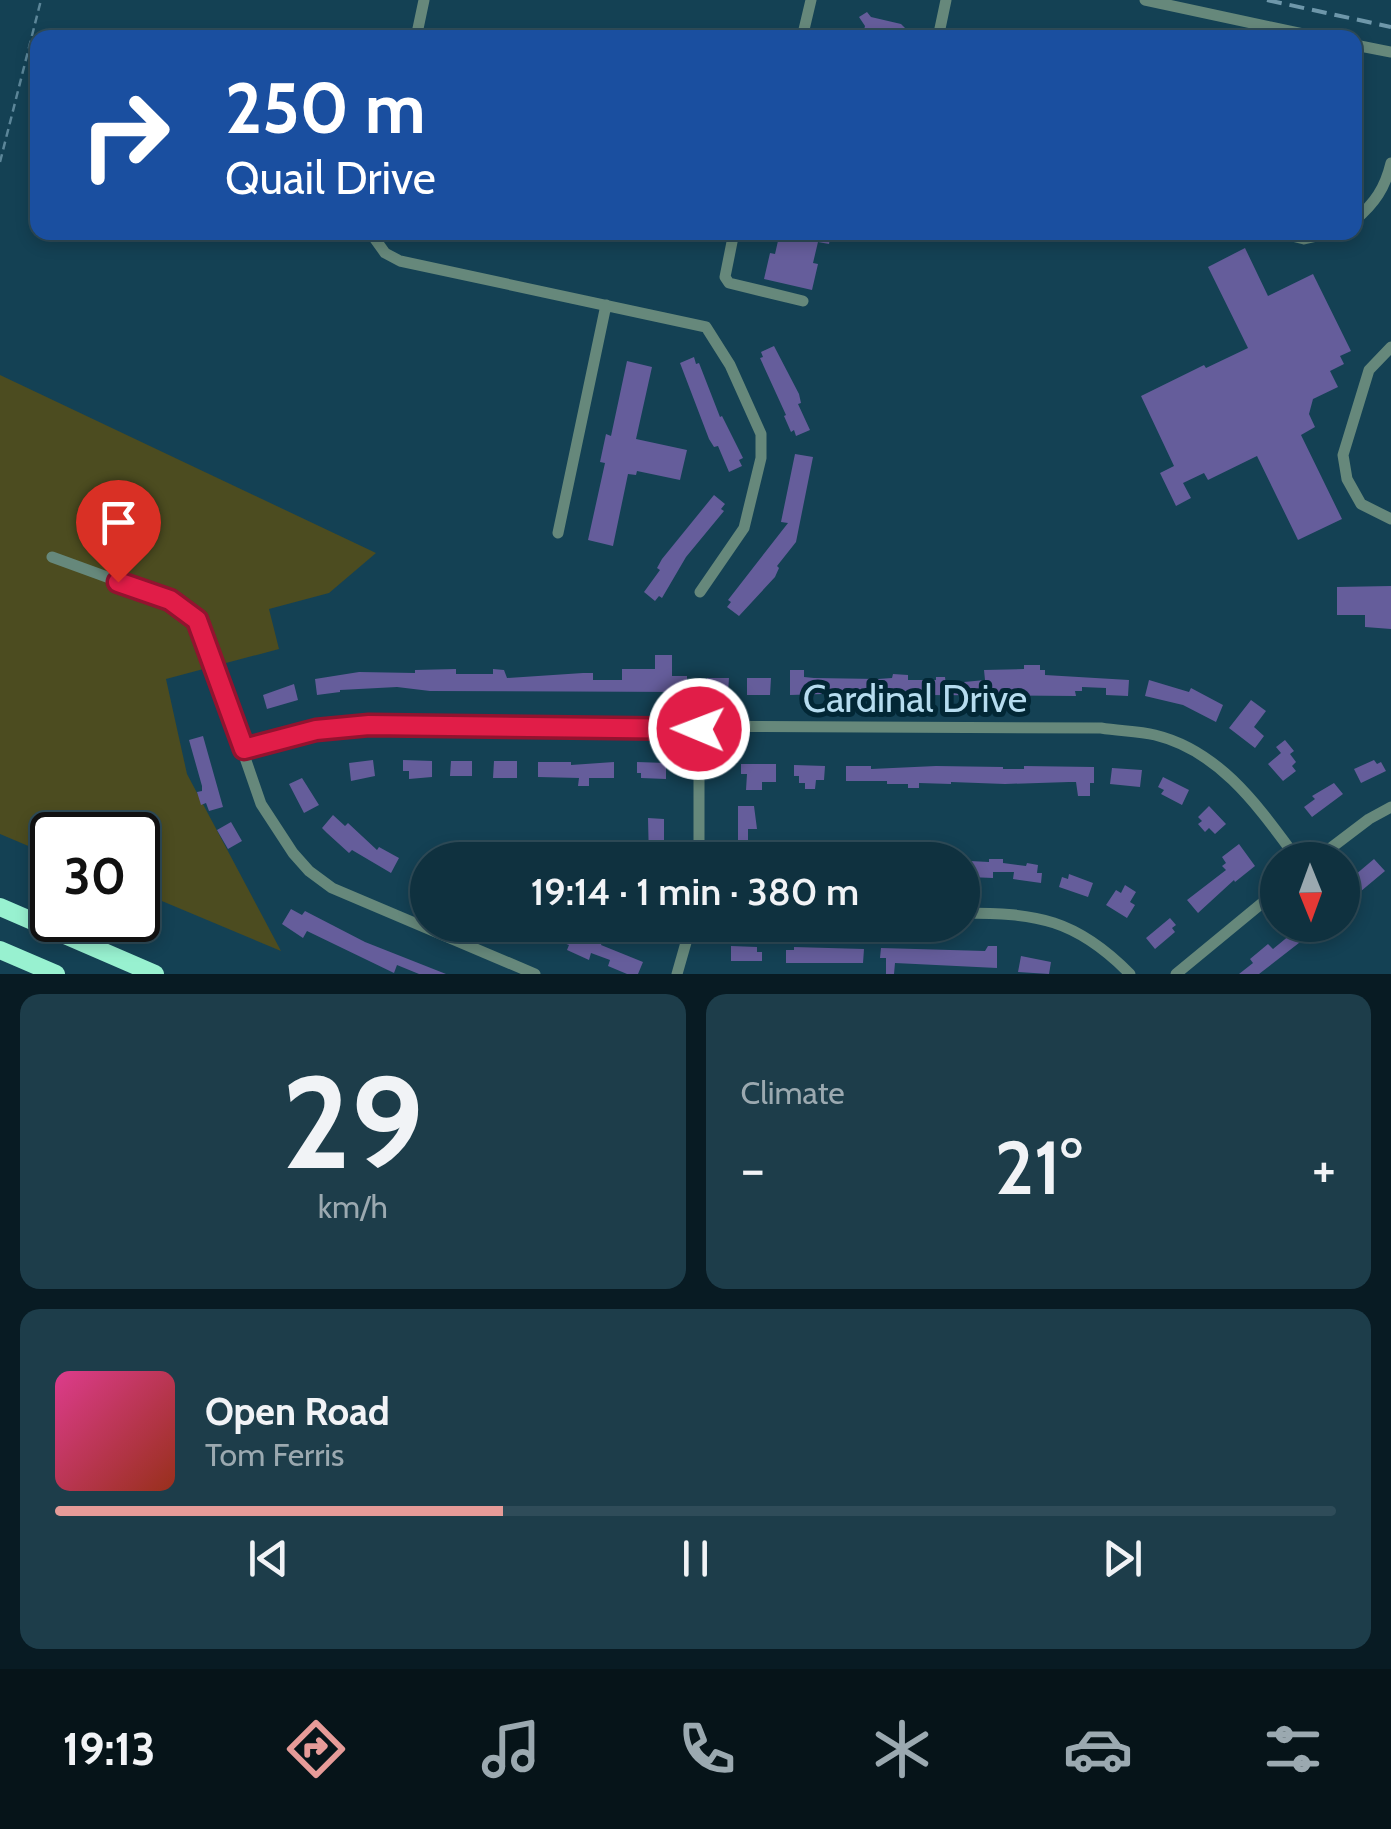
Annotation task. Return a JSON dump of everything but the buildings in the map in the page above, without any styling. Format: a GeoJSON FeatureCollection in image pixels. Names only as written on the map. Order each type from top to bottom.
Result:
{"type":"FeatureCollection","features":[{"type":"Feature","properties":{"kind":"highway"},"geometry":{"type":"LineString","coordinates":[[0,907],[155,974]]}},
{"type":"Feature","properties":{"kind":"highway"},"geometry":{"type":"LineString","coordinates":[[0,950],[56,974]]}},
{"type":"Feature","properties":{"kind":"street"},"geometry":{"type":"LineString","coordinates":[[418,30],[424,0]]}},
{"type":"Feature","properties":{"kind":"street"},"geometry":{"type":"LineString","coordinates":[[804,30],[811,0]]}},
{"type":"Feature","properties":{"kind":"street"},"geometry":{"type":"LineString","coordinates":[[940,30],[946,0]]}},
{"type":"Feature","properties":{"kind":"street"},"geometry":{"type":"LineString","coordinates":[[1144,0],[1285,30]]}},
{"type":"Feature","properties":{"kind":"street"},"geometry":{"type":"LineString","coordinates":[[1362,46],[1391,52]]}},
{"type":"Feature","properties":{"kind":"street"},"geometry":{"type":"LineString","coordinates":[[1362,214],[1385,186],[1391,162]]}},
{"type":"Feature","properties":{"kind":"street"},"geometry":{"type":"LineString","coordinates":[[375,240],[385,254],[400,262],[706,327],[730,365],[760,434],[758,474],[744,528],[700,592]]}},
{"type":"Feature","properties":{"kind":"street"},"geometry":{"type":"LineString","coordinates":[[732,240],[724,277],[729,283],[804,301]]}},
{"type":"Feature","properties":{"kind":"street"},"geometry":{"type":"LineString","coordinates":[[558,533],[606,305]]}},
{"type":"Feature","properties":{"kind":"street"},"geometry":{"type":"LineString","coordinates":[[1391,347],[1370,370],[1343,455],[1347,479],[1361,504],[1391,518]]}},
{"type":"Feature","properties":{"kind":"street"},"geometry":{"type":"LineString","coordinates":[[52,557],[170,600],[197,620],[261,804],[309,871],[332,888],[534,974]]}},
{"type":"Feature","properties":{"kind":"street","name":"Cardinal Drive"},"geometry":{"type":"LineString","coordinates":[[244,749],[316,730],[369,725],[1101,728],[1155,735],[1185,746],[1219,767],[1248,793],[1285,842]]}},
{"type":"Feature","properties":{"kind":"street"},"geometry":{"type":"LineString","coordinates":[[699,729],[699,842]]}},
{"type":"Feature","properties":{"kind":"street"},"geometry":{"type":"LineString","coordinates":[[1338,842],[1391,807]]}},
{"type":"Feature","properties":{"kind":"street"},"geometry":{"type":"LineString","coordinates":[[1176,974],[1260,905]]}},
{"type":"Feature","properties":{"kind":"street"},"geometry":{"type":"LineString","coordinates":[[980,913],[1056,922],[1085,935],[1130,974]]}},
{"type":"Feature","properties":{"kind":"street"},"geometry":{"type":"LineString","coordinates":[[677,974],[686,942]]}},
{"type":"Feature","properties":{"kind":"path"},"geometry":{"type":"LineString","coordinates":[[34,30],[42,0]]}},
{"type":"Feature","properties":{"kind":"path"},"geometry":{"type":"LineString","coordinates":[[0,162],[30,46]]}},
{"type":"Feature","properties":{"kind":"shaded area"},"geometry":{"type":"Polygon","coordinates":[[[0,375],[376,553],[329,593],[269,609],[279,649],[166,679],[187,774],[281,951],[160,900],[160,812],[30,812],[30,847],[0,834],[0,375]]]}},
{"type":"Feature","properties":{"kind":"railway"},"geometry":{"type":"LineString","coordinates":[[1267,0],[1391,27]]}},
{"type":"Feature","properties":{"kind":"route"},"geometry":{"type":"LineString","coordinates":[[118,582],[170,600],[197,620],[244,749],[316,730],[369,725],[699,729]]}}]}
